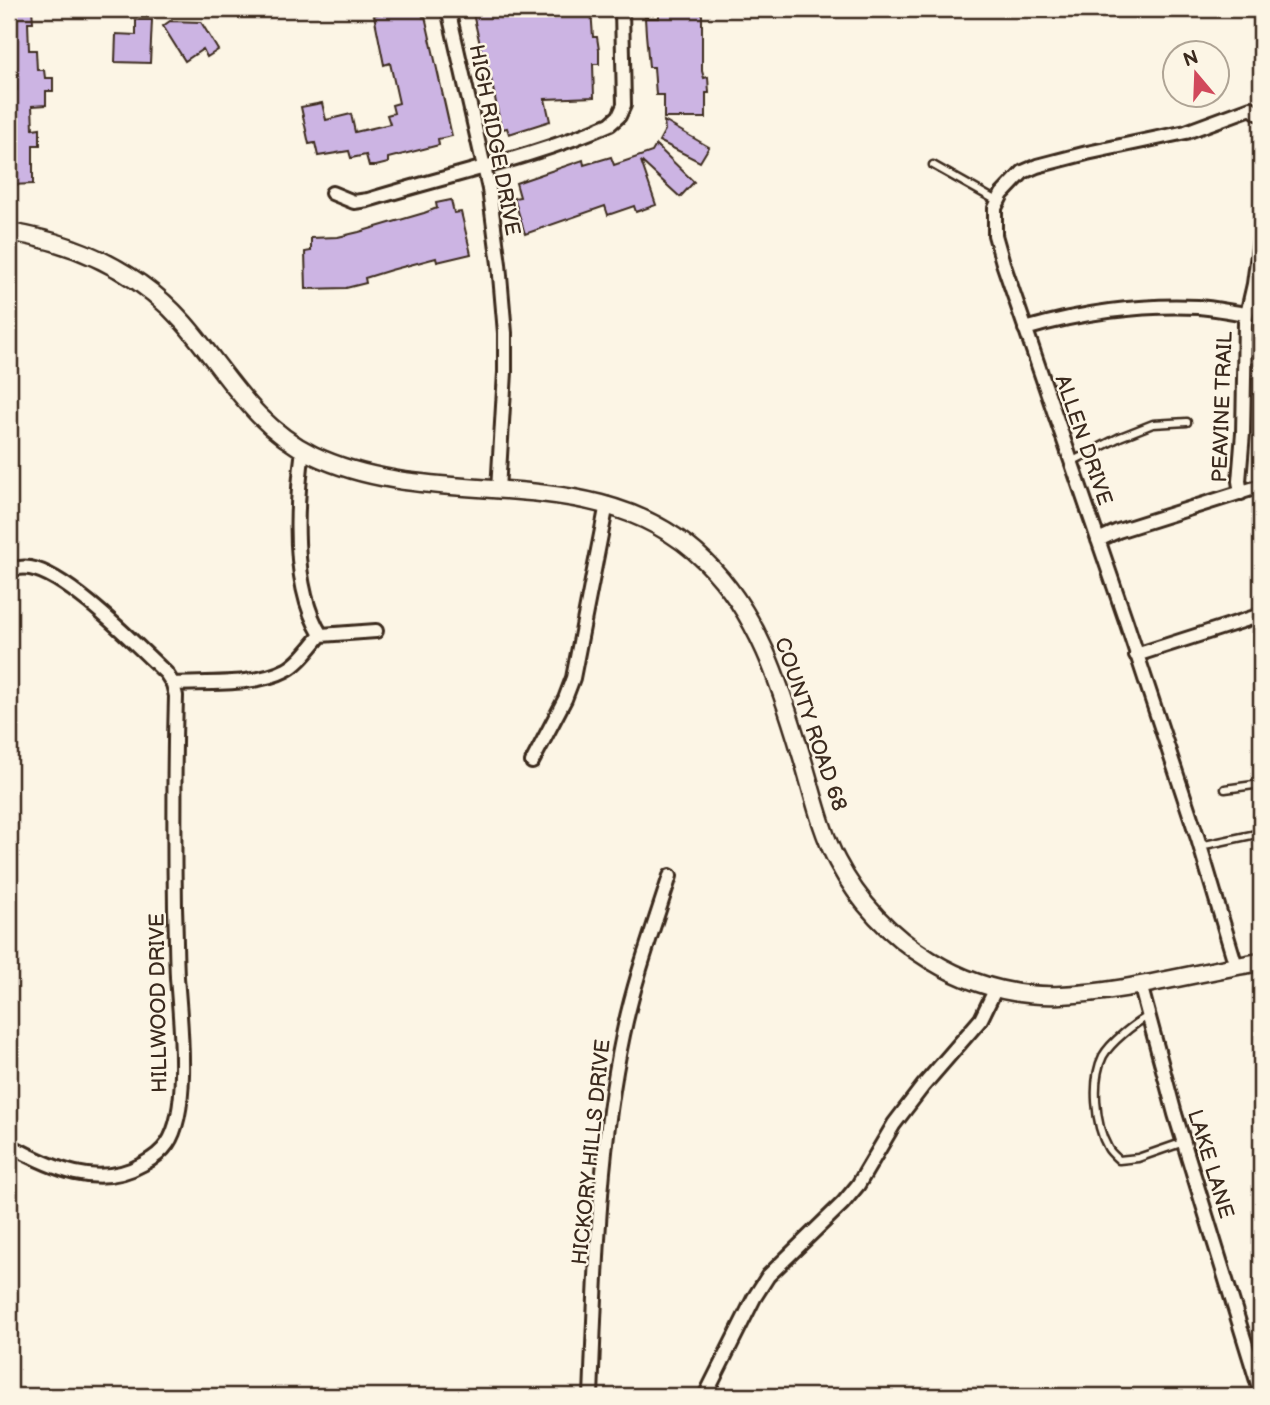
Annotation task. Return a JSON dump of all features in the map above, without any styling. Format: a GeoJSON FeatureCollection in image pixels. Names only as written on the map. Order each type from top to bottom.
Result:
{"type":"FeatureCollection","features":[{"type":"Feature","properties":{"kind":"street","name":"HIGH RIDGE DRIVE"},"geometry":{"type":"LineString","coordinates":[[448,9],[484,167],[499,264],[505,333],[498,490]]}},
{"type":"Feature","properties":{"kind":"street"},"geometry":{"type":"LineString","coordinates":[[332,193],[354,202],[368,200],[484,167],[610,124],[624,105],[622,9]]}},
{"type":"Feature","properties":{"kind":"street"},"geometry":{"type":"LineString","coordinates":[[997,201],[1013,180],[1037,166],[1185,132],[1251,108],[1261,115]]}},
{"type":"Feature","properties":{"kind":"street","name":"ALLEN DRIVE"},"geometry":{"type":"LineString","coordinates":[[997,201],[993,215],[995,235],[1200,846],[1236,966]]}},
{"type":"Feature","properties":{"kind":"street"},"geometry":{"type":"LineString","coordinates":[[1246,314],[1254,284],[1261,231]]}},
{"type":"Feature","properties":{"kind":"street","name":"COUNTY ROAD 68"},"geometry":{"type":"LineString","coordinates":[[9,232],[74,247],[142,284],[184,323],[254,413],[281,436],[314,456],[373,474],[412,482],[566,495],[607,504],[654,524],[685,544],[719,576],[742,605],[759,636],[775,674],[832,852],[869,909],[904,943],[946,969],[966,979],[996,988],[1022,993],[1061,995],[1261,962]]}},
{"type":"Feature","properties":{"kind":"street","name":"PEAVINE TRAIL"},"geometry":{"type":"LineString","coordinates":[[1025,329],[1091,314],[1150,308],[1199,307],[1246,314],[1239,481],[1241,493],[1130,527],[1098,540]]}},
{"type":"Feature","properties":{"kind":"street"},"geometry":{"type":"LineString","coordinates":[[303,449],[298,501],[300,557],[307,605],[321,635]]}},
{"type":"Feature","properties":{"kind":"street"},"geometry":{"type":"LineString","coordinates":[[1241,493],[1261,486]]}},
{"type":"Feature","properties":{"kind":"street"},"geometry":{"type":"LineString","coordinates":[[532,762],[573,678],[607,504]]}},
{"type":"Feature","properties":{"kind":"street"},"geometry":{"type":"LineString","coordinates":[[9,570],[30,568],[42,572],[84,599],[166,673],[173,684],[236,681],[278,673],[294,664],[321,635],[376,631]]}},
{"type":"Feature","properties":{"kind":"street"},"geometry":{"type":"LineString","coordinates":[[1136,655],[1261,615]]}},
{"type":"Feature","properties":{"kind":"street","name":"HILLWOOD DRIVE"},"geometry":{"type":"LineString","coordinates":[[9,1146],[28,1156],[86,1177],[117,1175],[138,1167],[160,1152],[171,1137],[176,1124],[181,1048],[175,909],[176,696],[173,684]]}},
{"type":"Feature","properties":{"kind":"street","name":"HICKORY HILLS DRIVE"},"geometry":{"type":"LineString","coordinates":[[591,1396],[598,1236],[613,1089],[626,1022],[670,876]]}},
{"type":"Feature","properties":{"kind":"street","name":"LAKE LANE"},"geometry":{"type":"LineString","coordinates":[[1140,984],[1184,1142],[1261,1394]]}},
{"type":"Feature","properties":{"kind":"street"},"geometry":{"type":"LineString","coordinates":[[705,1396],[754,1298],[768,1276],[858,1185],[894,1124],[981,1018],[996,988]]}},
{"type":"Feature","properties":{"kind":"lane"},"geometry":{"type":"LineString","coordinates":[[1254,9],[1261,25]]}},
{"type":"Feature","properties":{"kind":"lane"},"geometry":{"type":"LineString","coordinates":[[933,165],[997,201]]}},
{"type":"Feature","properties":{"kind":"lane"},"geometry":{"type":"LineString","coordinates":[[1071,462],[1153,424],[1187,422]]}},
{"type":"Feature","properties":{"kind":"lane"},"geometry":{"type":"LineString","coordinates":[[1225,789],[1261,784]]}},
{"type":"Feature","properties":{"kind":"lane"},"geometry":{"type":"LineString","coordinates":[[1200,846],[1261,833]]}},
{"type":"Feature","properties":{"kind":"lane"},"geometry":{"type":"LineString","coordinates":[[1148,1016],[1132,1026],[1104,1055],[1096,1081],[1095,1104],[1108,1148],[1119,1160],[1139,1158],[1184,1142]]}},
{"type":"Feature","properties":{"kind":"building"},"geometry":{"type":"Polygon","coordinates":[[[9,9],[32,9],[33,22],[28,22],[29,50],[36,50],[37,70],[44,70],[45,78],[53,78],[53,91],[46,91],[46,105],[32,106],[33,129],[40,128],[40,145],[33,145],[33,184],[11,185],[9,91],[17,90],[16,67],[9,68],[9,9]]]}},
{"type":"Feature","properties":{"kind":"building"},"geometry":{"type":"Polygon","coordinates":[[[401,9],[421,9],[423,17],[425,16],[452,136],[438,139],[439,145],[388,158],[388,163],[376,166],[369,166],[366,155],[351,158],[349,151],[318,156],[315,143],[309,144],[301,107],[322,103],[326,120],[351,114],[355,132],[390,124],[387,115],[394,113],[392,105],[399,103],[390,63],[384,65],[374,15],[401,9]]]}},
{"type":"Feature","properties":{"kind":"building"},"geometry":{"type":"Polygon","coordinates":[[[472,9],[591,9],[593,37],[597,37],[599,50],[599,64],[593,64],[594,97],[545,99],[550,121],[509,134],[507,128],[502,129],[472,9]]]}},
{"type":"Feature","properties":{"kind":"building"},"geometry":{"type":"Polygon","coordinates":[[[659,9],[702,9],[702,71],[704,78],[708,77],[709,93],[706,93],[706,118],[664,118],[664,95],[656,95],[654,67],[649,67],[645,18],[659,18],[659,9]]]}},
{"type":"Feature","properties":{"kind":"building"},"geometry":{"type":"Polygon","coordinates":[[[136,20],[152,20],[150,63],[115,62],[116,34],[136,35],[136,20]]]}},
{"type":"Feature","properties":{"kind":"building"},"geometry":{"type":"Polygon","coordinates":[[[170,21],[201,22],[218,50],[207,57],[203,49],[185,61],[163,26],[170,21]]]}},
{"type":"Feature","properties":{"kind":"building"},"geometry":{"type":"Polygon","coordinates":[[[664,121],[709,147],[700,162],[659,141],[665,130],[664,121]]]}},
{"type":"Feature","properties":{"kind":"building"},"geometry":{"type":"Polygon","coordinates":[[[656,145],[694,182],[680,197],[641,161],[656,205],[636,212],[634,206],[608,215],[605,206],[525,234],[514,198],[520,197],[516,183],[583,160],[584,165],[611,157],[614,165],[652,152],[656,145]]]}},
{"type":"Feature","properties":{"kind":"building"},"geometry":{"type":"Polygon","coordinates":[[[451,200],[454,213],[461,212],[471,254],[437,262],[436,258],[391,270],[365,278],[366,283],[346,288],[306,289],[305,252],[311,251],[311,238],[338,237],[359,232],[424,213],[437,208],[436,203],[451,200]]]}}]}
